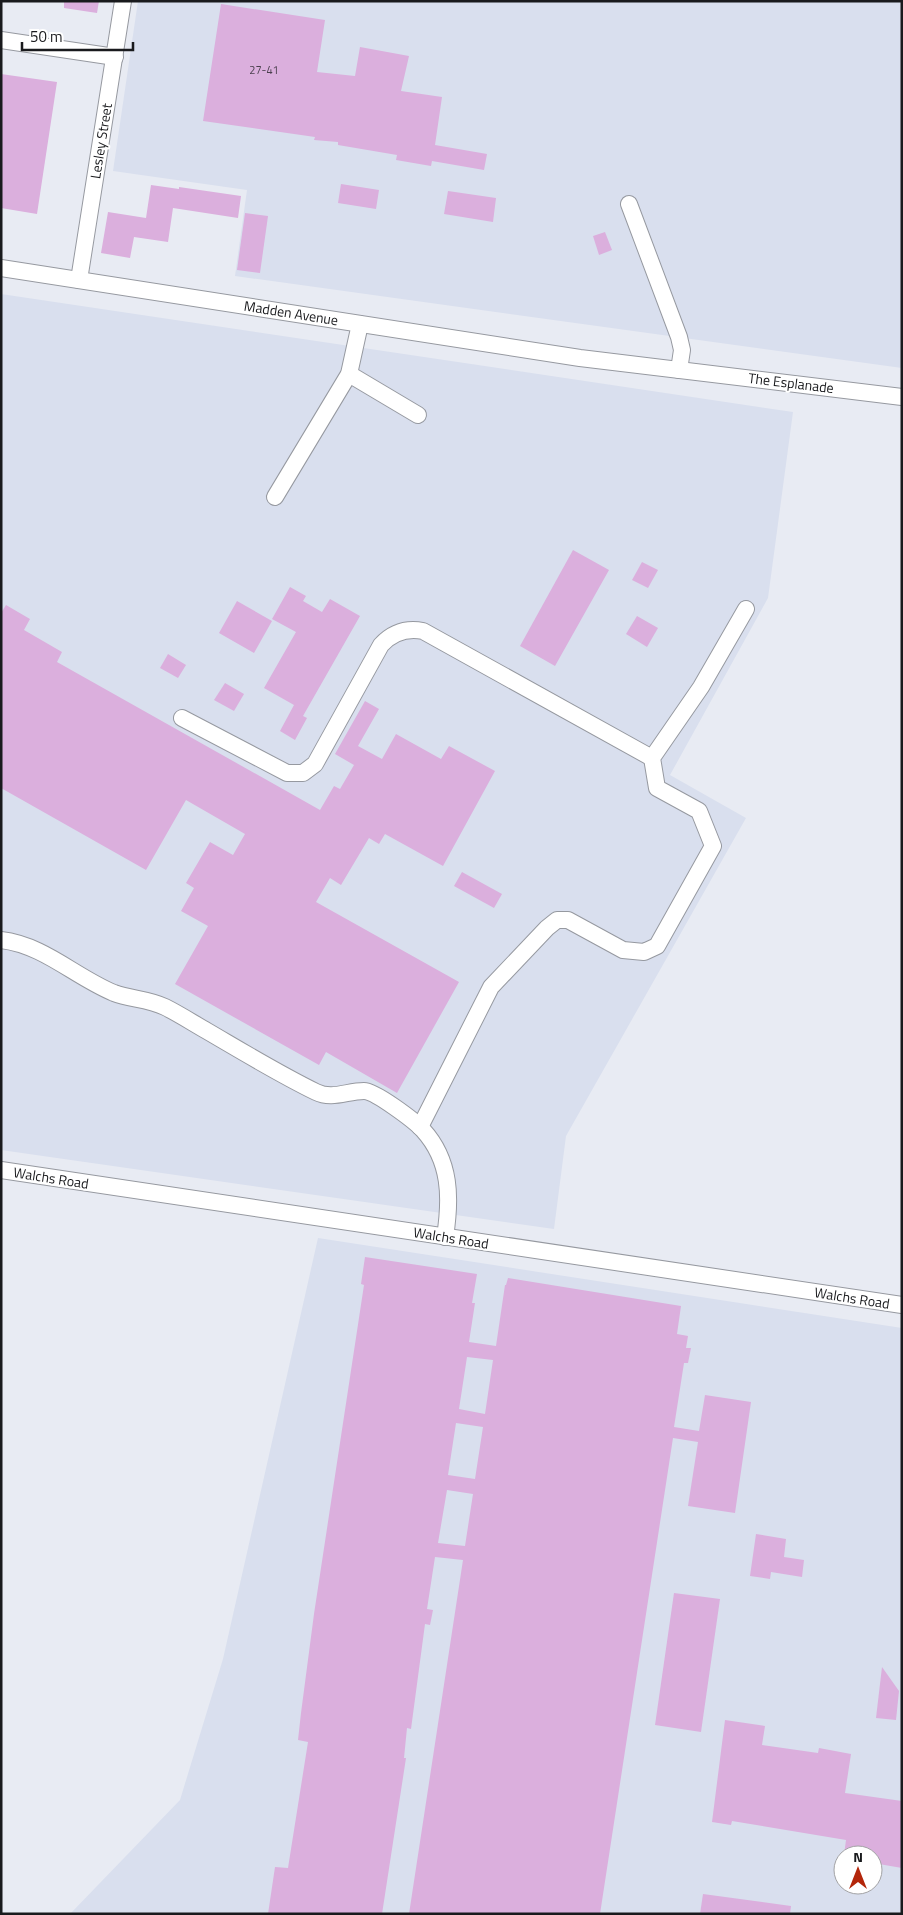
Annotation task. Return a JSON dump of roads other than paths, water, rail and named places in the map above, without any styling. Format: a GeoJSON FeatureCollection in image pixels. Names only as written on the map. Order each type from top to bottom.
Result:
{"type":"FeatureCollection","features":[{"type":"Feature","properties":{"kind":"street","name":"Lesley Street"},"geometry":{"type":"LineString","coordinates":[[79,280],[123,1]]}},
{"type":"Feature","properties":{"kind":"street"},"geometry":{"type":"LineString","coordinates":[[1,40],[115,57]]}},
{"type":"Feature","properties":{"kind":"street"},"geometry":{"type":"LineString","coordinates":[[629,204],[680,337],[682,350],[679,370]]}},
{"type":"Feature","properties":{"kind":"street","name":"Madden Avenue"},"geometry":{"type":"LineString","coordinates":[[1,268],[580,358]]}},
{"type":"Feature","properties":{"kind":"street"},"geometry":{"type":"LineString","coordinates":[[275,497],[349,374],[360,324]]}},
{"type":"Feature","properties":{"kind":"street","name":"The Esplanade"},"geometry":{"type":"LineString","coordinates":[[580,358],[902,397]]}},
{"type":"Feature","properties":{"kind":"street"},"geometry":{"type":"LineString","coordinates":[[349,374],[418,414]]}},
{"type":"Feature","properties":{"kind":"street"},"geometry":{"type":"LineString","coordinates":[[420,1127],[491,987],[547,928],[558,920],[568,920],[622,950],[644,952],[657,946],[713,846],[699,811],[657,788],[652,758],[701,687],[746,609]]}},
{"type":"Feature","properties":{"kind":"street"},"geometry":{"type":"LineString","coordinates":[[182,718],[287,773],[303,773],[316,764],[381,644],[400,632],[416,630],[424,631],[652,758]]}},
{"type":"Feature","properties":{"kind":"street"},"geometry":{"type":"LineString","coordinates":[[1,940],[38,951],[114,993],[163,1006],[291,1080],[325,1096],[366,1091],[403,1113],[420,1127],[439,1153],[447,1179],[449,1206],[445,1236]]}},
{"type":"Feature","properties":{"kind":"street","name":"Walchs Road"},"geometry":{"type":"LineString","coordinates":[[1,1170],[902,1305]]}}]}
